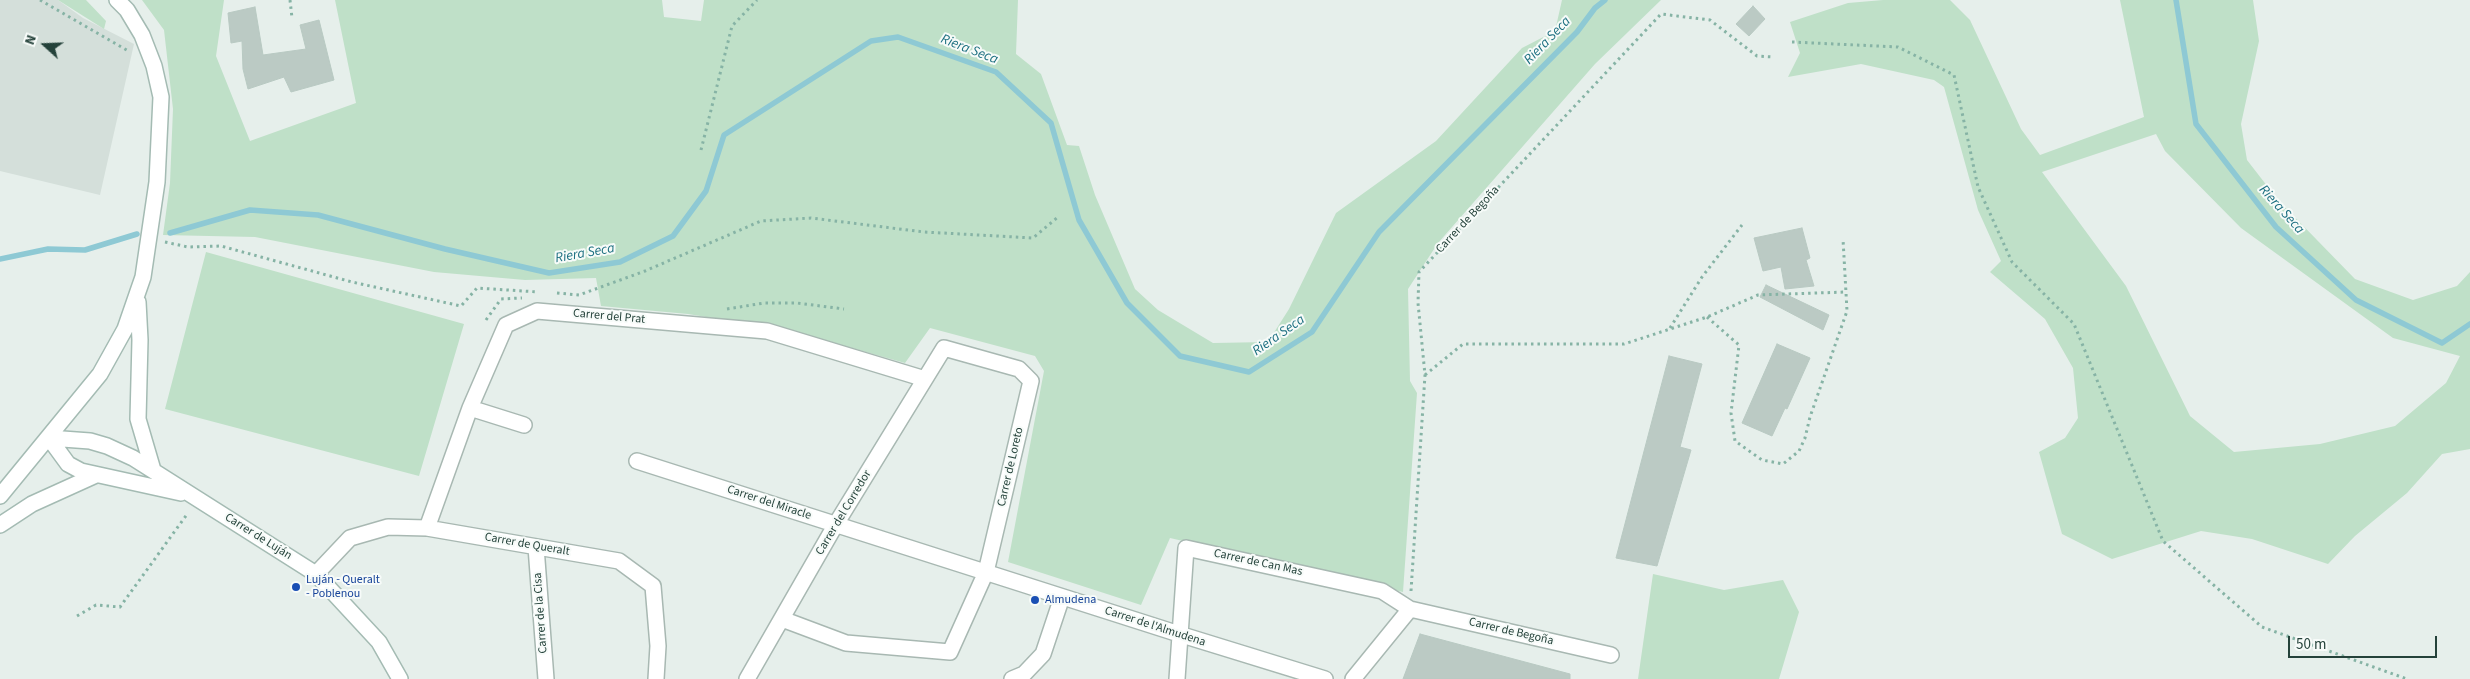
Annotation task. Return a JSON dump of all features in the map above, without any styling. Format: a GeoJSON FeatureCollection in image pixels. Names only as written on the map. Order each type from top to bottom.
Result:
{"type":"FeatureCollection","features":[{"type":"Feature","properties":{"kind":"street"},"geometry":{"type":"LineString","coordinates":[[0,496],[100,374],[125,329],[137,298],[150,238],[161,130],[161,97],[154,66],[135,22],[117,0]]}},
{"type":"Feature","properties":{"kind":"street"},"geometry":{"type":"LineString","coordinates":[[137,298],[140,340],[138,419],[153,470]]}},
{"type":"Feature","properties":{"kind":"street","name":"Carrer del Prat"},"geometry":{"type":"LineString","coordinates":[[427,528],[470,408],[506,325],[537,311],[767,331],[925,379]]}},
{"type":"Feature","properties":{"kind":"street","name":"Carrer del Corredor"},"geometry":{"type":"LineString","coordinates":[[747,679],[836,524],[944,348]]}},
{"type":"Feature","properties":{"kind":"street","name":"Carrer de Loreto"},"geometry":{"type":"LineString","coordinates":[[782,619],[846,643],[950,652],[986,572],[1032,381],[1019,370],[944,348]]}},
{"type":"Feature","properties":{"kind":"street"},"geometry":{"type":"LineString","coordinates":[[470,408],[524,425]]}},
{"type":"Feature","properties":{"kind":"street"},"geometry":{"type":"LineString","coordinates":[[49,438],[68,464],[82,471],[192,497]]}},
{"type":"Feature","properties":{"kind":"street","name":"Carrer de Luján"},"geometry":{"type":"LineString","coordinates":[[49,438],[90,441],[107,446],[153,470],[192,497],[316,574],[378,642],[400,679]]}},
{"type":"Feature","properties":{"kind":"street","name":"Carrer del Miracle"},"geometry":{"type":"LineString","coordinates":[[637,461],[986,572]]}},
{"type":"Feature","properties":{"kind":"street"},"geometry":{"type":"LineString","coordinates":[[0,525],[32,504],[96,475]]}},
{"type":"Feature","properties":{"kind":"street","name":"Carrer de Queralt"},"geometry":{"type":"LineString","coordinates":[[316,574],[350,538],[388,527],[427,528],[619,560],[653,586],[658,646],[656,679]]}},
{"type":"Feature","properties":{"kind":"street","name":"Carrer de la Cisa"},"geometry":{"type":"LineString","coordinates":[[536,546],[546,679]]}},
{"type":"Feature","properties":{"kind":"street","name":"Carrer de Can Mas"},"geometry":{"type":"LineString","coordinates":[[1178,634],[1186,548],[1382,591],[1410,609]]}},
{"type":"Feature","properties":{"kind":"street","name":"Carrer de l'Almudena"},"geometry":{"type":"LineString","coordinates":[[986,572],[1325,679]]}},
{"type":"Feature","properties":{"kind":"street"},"geometry":{"type":"LineString","coordinates":[[1012,679],[1024,674],[1043,654],[1062,597]]}},
{"type":"Feature","properties":{"kind":"street"},"geometry":{"type":"LineString","coordinates":[[1352,679],[1410,609]]}},
{"type":"Feature","properties":{"kind":"street","name":"Carrer de Begoña"},"geometry":{"type":"LineString","coordinates":[[1410,609],[1611,655]]}},
{"type":"Feature","properties":{"kind":"street"},"geometry":{"type":"LineString","coordinates":[[1177,679],[1178,634]]}},
{"type":"Feature","properties":{"kind":"path"},"geometry":{"type":"LineString","coordinates":[[40,0],[154,66]]}},
{"type":"Feature","properties":{"kind":"path"},"geometry":{"type":"LineString","coordinates":[[290,0],[292,18]]}},
{"type":"Feature","properties":{"kind":"path"},"geometry":{"type":"LineString","coordinates":[[701,150],[732,26],[758,0]]}},
{"type":"Feature","properties":{"kind":"path","name":"Carrer de Begoña"},"geometry":{"type":"LineString","coordinates":[[1410,609],[1425,375],[1418,303],[1419,272],[1661,14],[1710,20],[1757,56],[1774,58]]}},
{"type":"Feature","properties":{"kind":"path"},"geometry":{"type":"LineString","coordinates":[[1792,42],[1898,47],[1954,75],[1978,187],[2012,262],[2074,324],[2163,541],[2262,627],[2407,679]]}},
{"type":"Feature","properties":{"kind":"path"},"geometry":{"type":"LineString","coordinates":[[551,293],[578,295],[646,271],[761,221],[810,218],[924,232],[1033,238],[1058,218]]}},
{"type":"Feature","properties":{"kind":"path"},"geometry":{"type":"LineString","coordinates":[[1670,328],[1702,277],[1742,225]]}},
{"type":"Feature","properties":{"kind":"path"},"geometry":{"type":"LineString","coordinates":[[150,238],[188,247],[221,246],[352,282],[461,306],[477,288],[542,292]]}},
{"type":"Feature","properties":{"kind":"path"},"geometry":{"type":"LineString","coordinates":[[1707,317],[1739,345],[1731,414],[1735,441],[1762,460],[1782,464],[1799,451],[1805,438],[1810,417],[1847,312],[1843,239]]}},
{"type":"Feature","properties":{"kind":"path"},"geometry":{"type":"LineString","coordinates":[[1425,375],[1463,344],[1624,344],[1707,317],[1758,295],[1846,292]]}},
{"type":"Feature","properties":{"kind":"path"},"geometry":{"type":"LineString","coordinates":[[77,616],[96,605],[120,607],[192,497]]}},
{"type":"Feature","properties":{"kind":"shaded area"},"geometry":{"type":"Polygon","coordinates":[[[0,0],[58,0],[83,18],[134,44],[100,195],[0,171],[0,0]]]}},
{"type":"Feature","properties":{"kind":"green space"},"geometry":{"type":"Polygon","coordinates":[[[58,0],[86,0],[106,21],[104,29],[58,0]]]}},
{"type":"Feature","properties":{"kind":"green space"},"geometry":{"type":"Polygon","coordinates":[[[142,0],[224,0],[216,56],[250,141],[356,103],[335,0],[662,0],[664,17],[701,21],[704,0],[1018,0],[1016,54],[1041,74],[1067,145],[1079,146],[1095,195],[1135,289],[1158,310],[1213,343],[1268,342],[1289,309],[1336,213],[1436,141],[1522,48],[1555,31],[1562,0],[1661,0],[1595,64],[1438,243],[1408,289],[1410,381],[1417,393],[1403,592],[1170,538],[1141,605],[1008,562],[1044,371],[1035,356],[930,328],[905,363],[791,331],[688,314],[601,306],[596,278],[525,280],[434,272],[255,237],[163,235],[170,183],[173,109],[164,30],[142,0]]]}},
{"type":"Feature","properties":{"kind":"green space"},"geometry":{"type":"Polygon","coordinates":[[[1883,0],[1950,0],[1970,20],[2021,129],[2040,155],[2144,117],[2120,0],[2253,0],[2259,41],[2241,124],[2247,160],[2278,200],[2355,279],[2413,300],[2457,286],[2470,272],[2470,449],[2442,454],[2407,493],[2355,536],[2328,564],[2252,539],[2201,531],[2112,559],[2062,534],[2039,452],[2065,438],[2078,418],[2073,368],[2045,319],[1990,272],[2001,261],[1978,210],[1944,87],[1934,80],[1861,64],[1788,77],[1800,53],[1790,22],[1848,3],[1883,0]],[[2156,134],[2042,172],[2126,286],[2190,416],[2234,452],[2320,444],[2395,426],[2446,383],[2460,356],[2393,338],[2241,228],[2165,151],[2156,134]]]}},
{"type":"Feature","properties":{"kind":"green space"},"geometry":{"type":"Polygon","coordinates":[[[206,252],[464,324],[419,476],[165,409],[206,252]]]}},
{"type":"Feature","properties":{"kind":"green space"},"geometry":{"type":"Polygon","coordinates":[[[1653,574],[1724,590],[1783,580],[1799,612],[1779,679],[1638,679],[1653,574]]]}},
{"type":"Feature","properties":{"kind":"building"},"geometry":{"type":"Polygon","coordinates":[[[1753,6],[1765,19],[1749,36],[1736,24],[1753,6]]]}},
{"type":"Feature","properties":{"kind":"building"},"geometry":{"type":"Polygon","coordinates":[[[255,7],[263,55],[306,49],[300,25],[319,20],[334,80],[291,92],[284,77],[248,89],[243,69],[242,41],[231,43],[228,13],[255,7]]]}},
{"type":"Feature","properties":{"kind":"building"},"geometry":{"type":"Polygon","coordinates":[[[1802,228],[1810,258],[1806,260],[1814,286],[1785,289],[1781,267],[1763,271],[1754,238],[1802,228]]]}},
{"type":"Feature","properties":{"kind":"building"},"geometry":{"type":"Polygon","coordinates":[[[1766,285],[1829,315],[1823,330],[1760,297],[1766,285]]]}},
{"type":"Feature","properties":{"kind":"building"},"geometry":{"type":"Polygon","coordinates":[[[1777,344],[1810,358],[1787,409],[1785,408],[1772,436],[1742,423],[1777,344]]]}},
{"type":"Feature","properties":{"kind":"building"},"geometry":{"type":"Polygon","coordinates":[[[1669,356],[1702,364],[1680,447],[1691,450],[1657,566],[1616,558],[1669,356]]]}},
{"type":"Feature","properties":{"kind":"building"},"geometry":{"type":"Polygon","coordinates":[[[1420,634],[1570,674],[1570,679],[1403,679],[1420,634]]]}},
{"type":"Feature","properties":{"kind":"waterway","name":"Riera Seca"},"geometry":{"type":"LineString","coordinates":[[170,233],[250,210],[318,215],[445,249],[549,273],[620,262],[673,236],[706,191],[724,135],[871,41],[898,37],[996,72],[1051,123],[1079,220],[1127,303],[1180,356],[1249,372],[1312,332],[1379,232],[1577,32],[1595,8],[1605,0]]}},
{"type":"Feature","properties":{"kind":"waterway","name":"Riera Seca"},"geometry":{"type":"LineString","coordinates":[[2176,0],[2196,124],[2276,227],[2356,300],[2442,343],[2470,324]]}},
{"type":"Feature","properties":{"kind":"waterway"},"geometry":{"type":"LineString","coordinates":[[0,259],[48,249],[85,250],[137,234]]}},
{"type":"Feature","properties":{"kind":"place","name":"Luján - Queralt - Poblenou"},"geometry":{"type":"Point","coordinates":[296,587]}},
{"type":"Feature","properties":{"kind":"place","name":"Almudena"},"geometry":{"type":"Point","coordinates":[1035,600]}}]}
